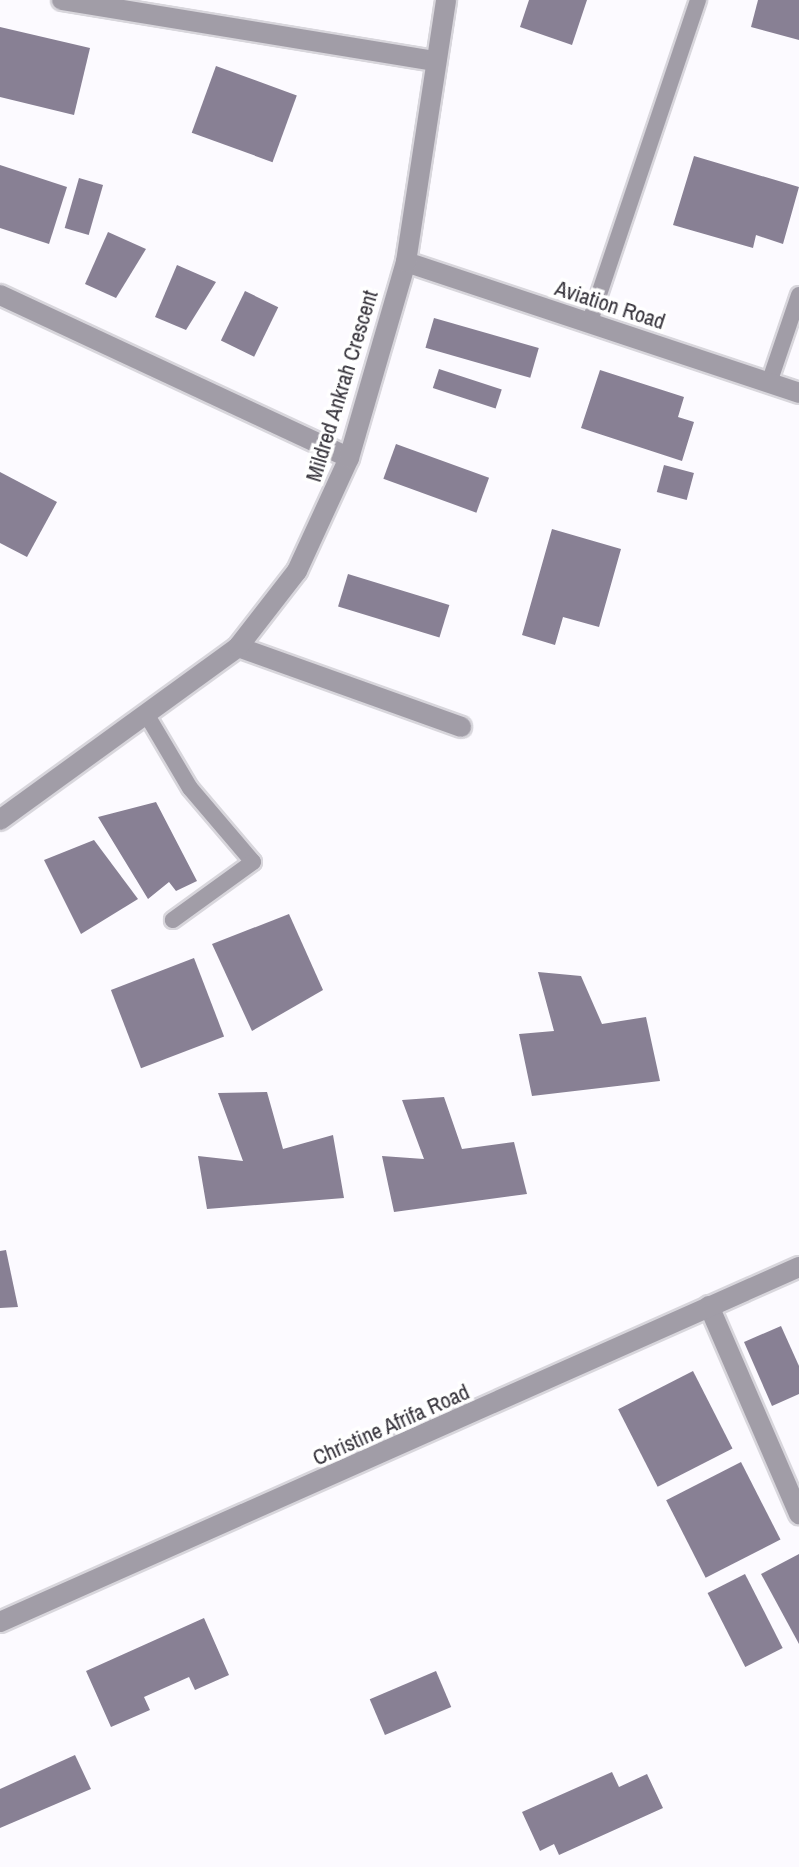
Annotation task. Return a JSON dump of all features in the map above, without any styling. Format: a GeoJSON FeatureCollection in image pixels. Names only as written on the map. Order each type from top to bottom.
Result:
{"type":"FeatureCollection","features":[{"type":"Feature","properties":{"kind":"street"},"geometry":{"type":"LineString","coordinates":[[62,0],[436,61]]}},
{"type":"Feature","properties":{"kind":"street","name":"Mildred Ankrah Crescent"},"geometry":{"type":"LineString","coordinates":[[0,820],[148,717],[238,647],[297,571],[349,458],[406,262],[446,0]]}},
{"type":"Feature","properties":{"kind":"street","name":"Aviation Road"},"geometry":{"type":"LineString","coordinates":[[406,262],[799,393]]}},
{"type":"Feature","properties":{"kind":"street"},"geometry":{"type":"LineString","coordinates":[[0,295],[349,458]]}},
{"type":"Feature","properties":{"kind":"street"},"geometry":{"type":"LineString","coordinates":[[238,647],[461,727]]}},
{"type":"Feature","properties":{"kind":"street","name":"Christine Afrifa Road"},"geometry":{"type":"LineString","coordinates":[[0,1622],[799,1267]]}},
{"type":"Feature","properties":{"kind":"street"},"geometry":{"type":"LineString","coordinates":[[709,1306],[799,1514]]}},
{"type":"Feature","properties":{"kind":"lane"},"geometry":{"type":"LineString","coordinates":[[589,324],[698,0]]}},
{"type":"Feature","properties":{"kind":"lane"},"geometry":{"type":"LineString","coordinates":[[769,383],[799,295]]}},
{"type":"Feature","properties":{"kind":"lane"},"geometry":{"type":"LineString","coordinates":[[148,717],[190,788],[253,862],[173,920]]}},
{"type":"Feature","properties":{"kind":"building"},"geometry":{"type":"Polygon","coordinates":[[[529,0],[587,0],[572,45],[520,27],[529,0]]]}},
{"type":"Feature","properties":{"kind":"building"},"geometry":{"type":"Polygon","coordinates":[[[758,0],[799,0],[799,40],[751,27],[758,0]]]}},
{"type":"Feature","properties":{"kind":"building"},"geometry":{"type":"Polygon","coordinates":[[[0,27],[90,48],[74,115],[0,97],[0,27]]]}},
{"type":"Feature","properties":{"kind":"building"},"geometry":{"type":"Polygon","coordinates":[[[216,66],[297,95],[273,162],[192,133],[216,66]]]}},
{"type":"Feature","properties":{"kind":"building"},"geometry":{"type":"Polygon","coordinates":[[[694,156],[799,187],[783,244],[756,235],[753,248],[673,225],[694,156]]]}},
{"type":"Feature","properties":{"kind":"building"},"geometry":{"type":"Polygon","coordinates":[[[0,165],[67,187],[49,244],[0,228],[0,165]]]}},
{"type":"Feature","properties":{"kind":"building"},"geometry":{"type":"Polygon","coordinates":[[[79,178],[103,185],[89,235],[65,228],[79,178]]]}},
{"type":"Feature","properties":{"kind":"building"},"geometry":{"type":"Polygon","coordinates":[[[108,232],[146,249],[116,298],[85,284],[108,232]]]}},
{"type":"Feature","properties":{"kind":"building"},"geometry":{"type":"Polygon","coordinates":[[[177,265],[216,282],[186,330],[155,317],[177,265]]]}},
{"type":"Feature","properties":{"kind":"building"},"geometry":{"type":"Polygon","coordinates":[[[245,291],[278,307],[254,357],[221,340],[245,291]]]}},
{"type":"Feature","properties":{"kind":"building"},"geometry":{"type":"Polygon","coordinates":[[[434,318],[539,348],[530,378],[425,348],[434,318]]]}},
{"type":"Feature","properties":{"kind":"building"},"geometry":{"type":"Polygon","coordinates":[[[439,369],[502,389],[496,408],[433,388],[439,369]]]}},
{"type":"Feature","properties":{"kind":"building"},"geometry":{"type":"Polygon","coordinates":[[[600,370],[684,397],[678,417],[694,422],[682,461],[581,428],[600,370]]]}},
{"type":"Feature","properties":{"kind":"building"},"geometry":{"type":"Polygon","coordinates":[[[396,444],[489,478],[476,513],[383,479],[396,444]]]}},
{"type":"Feature","properties":{"kind":"building"},"geometry":{"type":"Polygon","coordinates":[[[664,465],[694,473],[687,500],[657,492],[664,465]]]}},
{"type":"Feature","properties":{"kind":"building"},"geometry":{"type":"Polygon","coordinates":[[[0,472],[57,502],[27,557],[0,543],[0,472]]]}},
{"type":"Feature","properties":{"kind":"building"},"geometry":{"type":"Polygon","coordinates":[[[552,529],[621,549],[599,627],[563,617],[555,645],[522,635],[552,529]]]}},
{"type":"Feature","properties":{"kind":"building"},"geometry":{"type":"Polygon","coordinates":[[[348,574],[449,605],[439,638],[338,607],[348,574]]]}},
{"type":"Feature","properties":{"kind":"building"},"geometry":{"type":"Polygon","coordinates":[[[156,802],[197,881],[176,891],[169,882],[148,899],[98,817],[156,802]]]}},
{"type":"Feature","properties":{"kind":"building"},"geometry":{"type":"Polygon","coordinates":[[[94,840],[138,899],[81,934],[44,860],[94,840]]]}},
{"type":"Feature","properties":{"kind":"building"},"geometry":{"type":"Polygon","coordinates":[[[289,914],[323,990],[252,1031],[212,944],[289,914]]]}},
{"type":"Feature","properties":{"kind":"building"},"geometry":{"type":"Polygon","coordinates":[[[194,958],[224,1036],[141,1068],[111,990],[194,958]]]}},
{"type":"Feature","properties":{"kind":"building"},"geometry":{"type":"Polygon","coordinates":[[[538,972],[581,976],[602,1024],[646,1017],[660,1081],[532,1096],[519,1034],[554,1031],[538,972]]]}},
{"type":"Feature","properties":{"kind":"building"},"geometry":{"type":"Polygon","coordinates":[[[267,1092],[283,1149],[333,1135],[344,1198],[207,1209],[198,1156],[243,1161],[218,1093],[267,1092]]]}},
{"type":"Feature","properties":{"kind":"building"},"geometry":{"type":"Polygon","coordinates":[[[444,1097],[462,1149],[514,1142],[527,1194],[394,1212],[382,1156],[424,1159],[402,1100],[444,1097]]]}},
{"type":"Feature","properties":{"kind":"building"},"geometry":{"type":"Polygon","coordinates":[[[6,1250],[18,1307],[0,1308],[0,1251],[6,1250]]]}},
{"type":"Feature","properties":{"kind":"building"},"geometry":{"type":"Polygon","coordinates":[[[781,1326],[799,1366],[799,1394],[772,1406],[744,1342],[781,1326]]]}},
{"type":"Feature","properties":{"kind":"building"},"geometry":{"type":"Polygon","coordinates":[[[693,1371],[732,1449],[658,1487],[618,1409],[693,1371]]]}},
{"type":"Feature","properties":{"kind":"building"},"geometry":{"type":"Polygon","coordinates":[[[741,1462],[780,1540],[706,1578],[666,1500],[741,1462]]]}},
{"type":"Feature","properties":{"kind":"building"},"geometry":{"type":"Polygon","coordinates":[[[799,1554],[799,1644],[761,1574],[799,1554]]]}},
{"type":"Feature","properties":{"kind":"building"},"geometry":{"type":"Polygon","coordinates":[[[745,1574],[783,1648],[745,1667],[708,1593],[745,1574]]]}},
{"type":"Feature","properties":{"kind":"building"},"geometry":{"type":"Polygon","coordinates":[[[204,1618],[229,1675],[195,1690],[189,1677],[144,1697],[150,1710],[111,1727],[86,1671],[204,1618]]]}},
{"type":"Feature","properties":{"kind":"building"},"geometry":{"type":"Polygon","coordinates":[[[436,1671],[451,1707],[385,1735],[370,1699],[436,1671]]]}},
{"type":"Feature","properties":{"kind":"building"},"geometry":{"type":"Polygon","coordinates":[[[75,1755],[91,1789],[0,1828],[0,1789],[75,1755]]]}},
{"type":"Feature","properties":{"kind":"building"},"geometry":{"type":"Polygon","coordinates":[[[612,1772],[619,1787],[647,1774],[663,1808],[559,1855],[554,1844],[540,1851],[522,1812],[612,1772]]]}}]}
